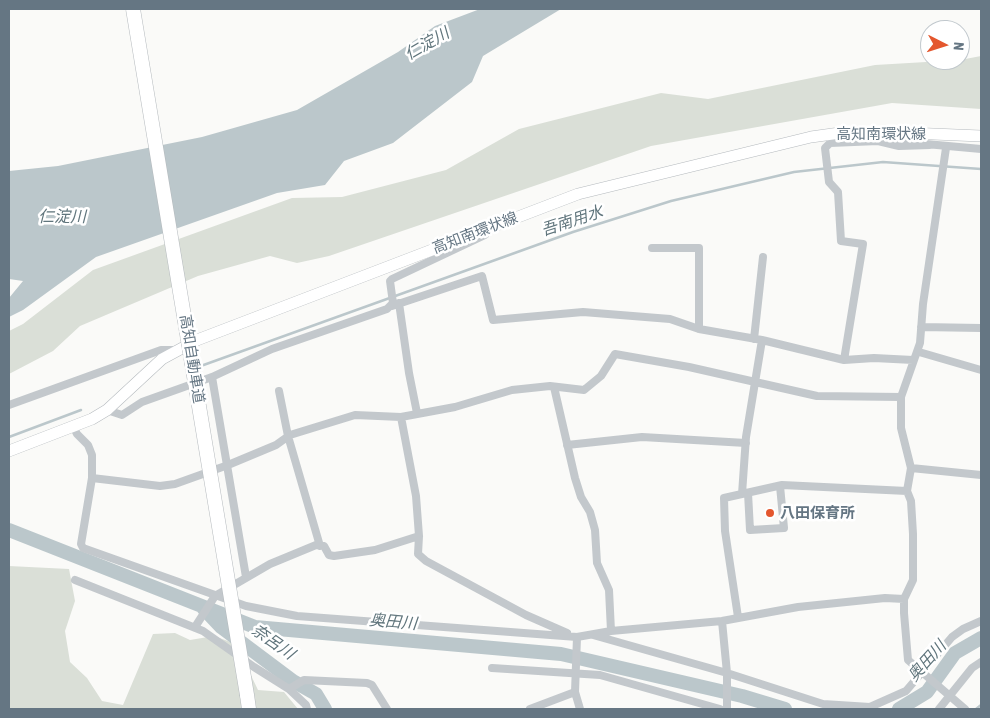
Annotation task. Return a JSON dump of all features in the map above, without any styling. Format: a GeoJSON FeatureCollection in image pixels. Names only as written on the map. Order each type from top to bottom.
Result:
{"type":"FeatureCollection","features":[{"type":"Feature","properties":{"kind":"highway","name":"高知自動車道"},"geometry":{"type":"LineString","coordinates":[[133,9],[250,709]]}},
{"type":"Feature","properties":{"kind":"main road","name":"高知南環状線"},"geometry":{"type":"LineString","coordinates":[[9,451],[73,426],[107,410],[149,371],[176,350],[578,194],[811,137],[847,132],[981,136]]}},
{"type":"Feature","properties":{"kind":"street"},"geometry":{"type":"LineString","coordinates":[[885,132],[896,140],[946,148],[981,149]]}},
{"type":"Feature","properties":{"kind":"street"},"geometry":{"type":"LineString","coordinates":[[844,360],[862,244],[841,241],[838,192],[829,182],[825,148],[830,143],[878,141],[899,146],[930,145]]}},
{"type":"Feature","properties":{"kind":"street"},"geometry":{"type":"LineString","coordinates":[[946,148],[944,176],[920,327],[919,352],[913,360],[901,397],[901,428],[911,468],[907,490],[911,501],[913,534],[913,580],[904,599],[908,660],[965,709]]}},
{"type":"Feature","properties":{"kind":"street"},"geometry":{"type":"LineString","coordinates":[[417,413],[390,281],[547,205]]}},
{"type":"Feature","properties":{"kind":"street"},"geometry":{"type":"LineString","coordinates":[[652,248],[699,248],[699,329]]}},
{"type":"Feature","properties":{"kind":"street"},"geometry":{"type":"LineString","coordinates":[[763,257],[754,383],[746,443],[745,494],[750,530],[784,528],[780,486]]}},
{"type":"Feature","properties":{"kind":"street"},"geometry":{"type":"LineString","coordinates":[[107,410],[115,415],[122,415],[142,402],[212,376],[272,349],[395,304],[482,276],[493,320],[583,312],[670,319],[699,329],[758,339],[844,360],[874,358],[913,360]]}},
{"type":"Feature","properties":{"kind":"street"},"geometry":{"type":"LineString","coordinates":[[920,327],[981,328]]}},
{"type":"Feature","properties":{"kind":"street"},"geometry":{"type":"LineString","coordinates":[[9,405],[161,350],[176,350]]}},
{"type":"Feature","properties":{"kind":"street"},"geometry":{"type":"LineString","coordinates":[[919,352],[981,370]]}},
{"type":"Feature","properties":{"kind":"street"},"geometry":{"type":"LineString","coordinates":[[92,478],[160,486],[175,484],[276,445],[288,436],[354,414],[401,417],[455,407],[512,390],[566,386],[584,390],[601,376],[615,354],[689,367],[818,396],[901,397]]}},
{"type":"Feature","properties":{"kind":"street"},"geometry":{"type":"LineString","coordinates":[[212,376],[246,577]]}},
{"type":"Feature","properties":{"kind":"street"},"geometry":{"type":"LineString","coordinates":[[554,387],[575,478],[581,497],[590,512],[595,530],[597,563],[609,590],[611,631]]}},
{"type":"Feature","properties":{"kind":"street"},"geometry":{"type":"LineString","coordinates":[[279,391],[288,436],[320,546]]}},
{"type":"Feature","properties":{"kind":"street"},"geometry":{"type":"LineString","coordinates":[[401,417],[416,496],[419,536],[418,554],[426,561],[526,615],[578,640]]}},
{"type":"Feature","properties":{"kind":"street"},"geometry":{"type":"LineString","coordinates":[[73,426],[77,434],[88,446],[92,455],[92,478],[81,544],[83,548],[246,606],[297,616],[578,640],[611,631],[722,621],[798,607],[885,598],[904,599]]}},
{"type":"Feature","properties":{"kind":"street"},"geometry":{"type":"LineString","coordinates":[[567,446],[642,437],[746,443]]}},
{"type":"Feature","properties":{"kind":"street"},"geometry":{"type":"LineString","coordinates":[[911,468],[981,475]]}},
{"type":"Feature","properties":{"kind":"street"},"geometry":{"type":"LineString","coordinates":[[738,618],[725,531],[724,498],[780,486],[907,490]]}},
{"type":"Feature","properties":{"kind":"street"},"geometry":{"type":"LineString","coordinates":[[195,627],[215,596],[270,564],[320,546],[324,546],[329,555],[334,556],[375,550],[419,536]]}},
{"type":"Feature","properties":{"kind":"street"},"geometry":{"type":"LineString","coordinates":[[75,580],[195,627],[289,689],[305,708]]}},
{"type":"Feature","properties":{"kind":"street"},"geometry":{"type":"LineString","coordinates":[[492,668],[576,669],[724,708],[727,673],[722,621]]}},
{"type":"Feature","properties":{"kind":"street"},"geometry":{"type":"LineString","coordinates":[[591,635],[727,673],[823,704],[870,707],[906,691],[923,674],[952,637],[963,629],[981,622]]}},
{"type":"Feature","properties":{"kind":"street"},"geometry":{"type":"LineString","coordinates":[[578,640],[575,692],[580,709]]}},
{"type":"Feature","properties":{"kind":"street"},"geometry":{"type":"LineString","coordinates":[[228,649],[243,648]]}},
{"type":"Feature","properties":{"kind":"street"},"geometry":{"type":"LineString","coordinates":[[939,709],[948,694],[972,668],[981,662]]}},
{"type":"Feature","properties":{"kind":"street"},"geometry":{"type":"LineString","coordinates":[[289,689],[304,680],[367,683],[372,686],[387,709]]}},
{"type":"Feature","properties":{"kind":"street"},"geometry":{"type":"LineString","coordinates":[[530,709],[575,692]]}},
{"type":"Feature","properties":{"kind":"shaded area"},"geometry":{"type":"Polygon","coordinates":[[[981,56],[981,109],[892,103],[651,146],[329,256],[297,263],[270,256],[198,276],[80,326],[53,351],[9,374],[9,331],[23,324],[93,270],[292,198],[342,197],[446,170],[519,129],[661,93],[708,99],[875,65],[920,62],[920,70],[970,70],[970,58],[981,56]]]}},
{"type":"Feature","properties":{"kind":"shaded area"},"geometry":{"type":"Polygon","coordinates":[[[9,566],[69,569],[75,601],[65,631],[70,662],[87,678],[102,701],[123,705],[153,634],[175,633],[190,640],[214,636],[236,644],[258,690],[284,692],[298,709],[9,709],[9,566]]]}},
{"type":"Feature","properties":{"kind":"water","name":"仁淀川"},"geometry":{"type":"Polygon","coordinates":[[[480,9],[561,9],[483,56],[472,82],[393,143],[344,161],[325,185],[277,193],[96,257],[23,310],[9,317],[9,298],[23,281],[9,279],[9,171],[58,166],[202,137],[297,110],[398,52],[435,26],[480,9]]]}},
{"type":"Feature","properties":{"kind":"waterway","name":"吾南用水"},"geometry":{"type":"LineString","coordinates":[[198,367],[573,232],[671,201],[794,172],[883,162],[981,169]]}},
{"type":"Feature","properties":{"kind":"waterway","name":"吾南用水"},"geometry":{"type":"LineString","coordinates":[[9,437],[81,410]]}},
{"type":"Feature","properties":{"kind":"waterway","name":"奥田川"},"geometry":{"type":"LineString","coordinates":[[9,530],[255,627],[561,654],[742,696],[785,709]]}},
{"type":"Feature","properties":{"kind":"waterway","name":"奈呂川"},"geometry":{"type":"LineString","coordinates":[[204,609],[221,627],[293,681],[316,694],[325,709]]}},
{"type":"Feature","properties":{"kind":"waterway","name":"奥田川"},"geometry":{"type":"LineString","coordinates":[[899,709],[927,692],[955,653],[981,638]]}},
{"type":"Feature","properties":{"kind":"waterway"},"geometry":{"type":"LineString","coordinates":[[976,709],[981,705]]}},
{"type":"Feature","properties":{"kind":"place","name":"八田保育所"},"geometry":{"type":"Point","coordinates":[770,513]}}]}
